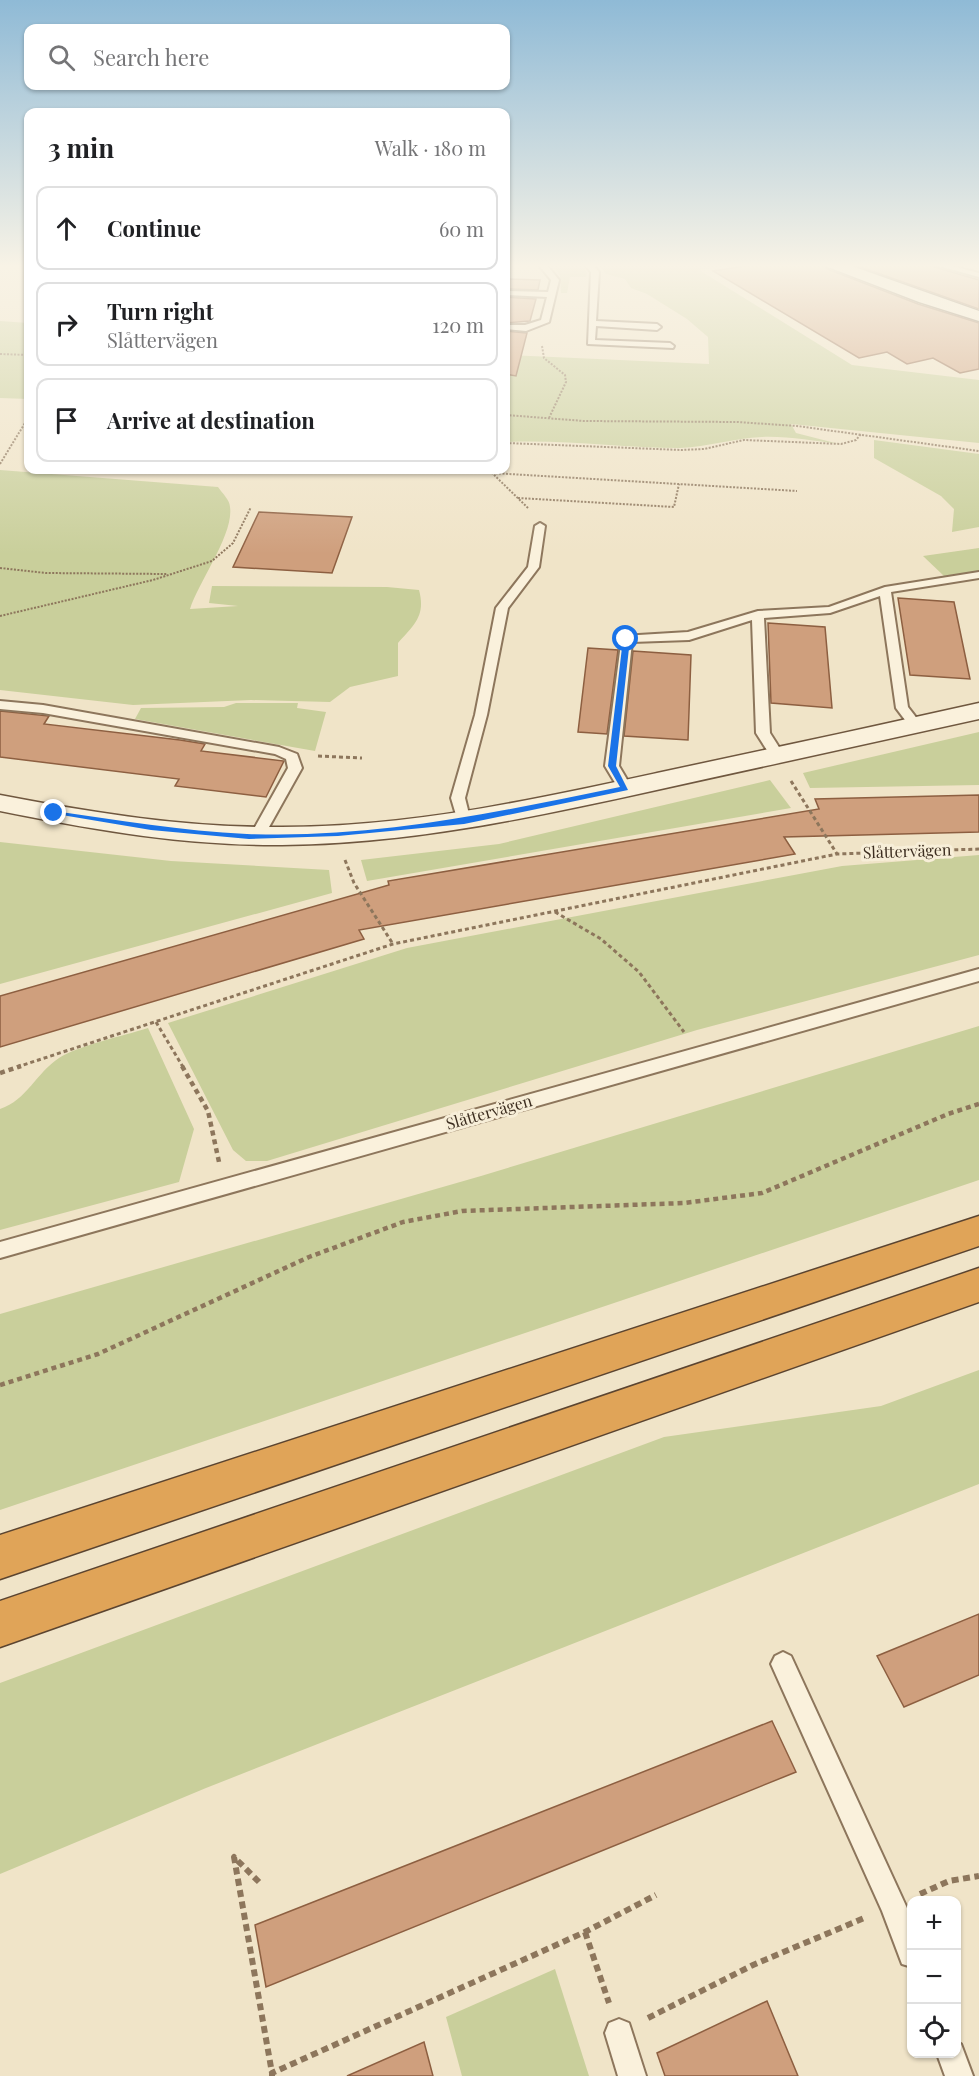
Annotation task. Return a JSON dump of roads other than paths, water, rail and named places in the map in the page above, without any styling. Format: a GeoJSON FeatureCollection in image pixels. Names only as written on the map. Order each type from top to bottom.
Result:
{"type":"FeatureCollection","features":[{"type":"Feature","properties":{"kind":"highway"},"geometry":{"type":"LineString","coordinates":[[0,1557],[979,1231]]}},
{"type":"Feature","properties":{"kind":"highway"},"geometry":{"type":"LineString","coordinates":[[0,1624],[979,1285]]}},
{"type":"Feature","properties":{"kind":"street"},"geometry":{"type":"LineString","coordinates":[[0,803],[151,828],[257,836],[338,834],[464,822],[625,788],[781,764],[916,725],[979,711]]}},
{"type":"Feature","properties":{"kind":"lane"},"geometry":{"type":"LineString","coordinates":[[464,822],[458,798],[481,715],[502,608],[507,597],[527,579],[535,565],[540,526]]}},
{"type":"Feature","properties":{"kind":"lane"},"geometry":{"type":"LineString","coordinates":[[625,788],[612,766],[626,639],[689,636],[758,615],[830,610],[885,590],[979,575]]}},
{"type":"Feature","properties":{"kind":"lane"},"geometry":{"type":"LineString","coordinates":[[885,590],[902,708],[916,725]]}},
{"type":"Feature","properties":{"kind":"lane"},"geometry":{"type":"LineString","coordinates":[[758,615],[763,733],[781,764]]}},
{"type":"Feature","properties":{"kind":"lane"},"geometry":{"type":"LineString","coordinates":[[0,705],[43,710],[213,739],[279,751],[292,757],[295,768],[257,836]]}},
{"type":"Feature","properties":{"kind":"lane","name":"Slåttervägen"},"geometry":{"type":"LineString","coordinates":[[0,1250],[979,975]]}},
{"type":"Feature","properties":{"kind":"lane"},"geometry":{"type":"LineString","coordinates":[[783,1664],[893,1906],[910,1950]]}},
{"type":"Feature","properties":{"kind":"lane"},"geometry":{"type":"LineString","coordinates":[[619,2033],[632,2076]]}},
{"type":"Feature","properties":{"kind":"lane"},"geometry":{"type":"LineString","coordinates":[[952,2058],[959,2076]]}}]}
